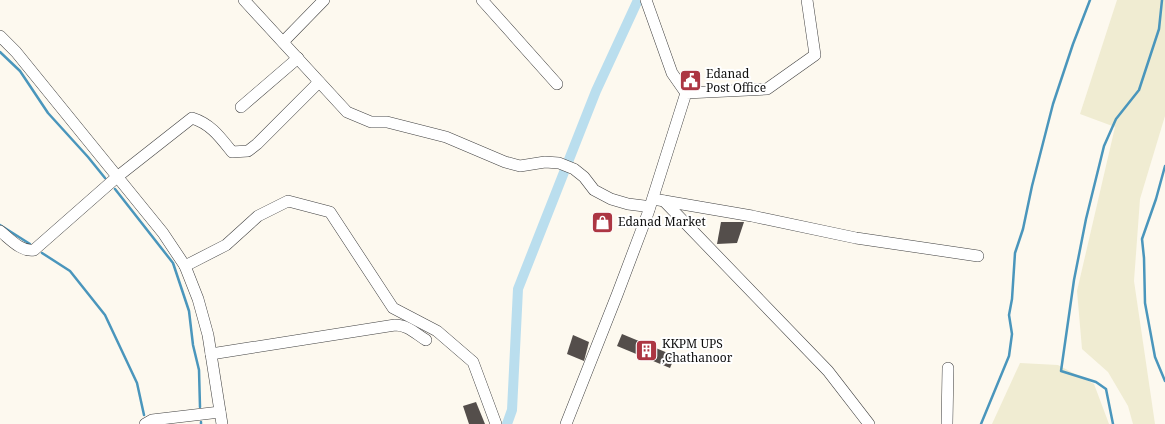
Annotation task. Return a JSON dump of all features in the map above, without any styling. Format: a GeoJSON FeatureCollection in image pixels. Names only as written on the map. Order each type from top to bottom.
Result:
{"type":"FeatureCollection","features":[{"type":"Feature","properties":{"kind":"street"},"geometry":{"type":"LineString","coordinates":[[244,0],[347,112],[371,122],[387,122],[446,137],[505,162],[520,166],[545,162],[559,163],[570,167],[584,177],[594,190],[611,199],[628,204],[644,206],[664,201],[752,216],[856,238],[978,256]]}},
{"type":"Feature","properties":{"kind":"street"},"geometry":{"type":"LineString","coordinates":[[283,42],[324,0]]}},
{"type":"Feature","properties":{"kind":"street"},"geometry":{"type":"LineString","coordinates":[[482,0],[557,84]]}},
{"type":"Feature","properties":{"kind":"street"},"geometry":{"type":"LineString","coordinates":[[646,0],[672,73],[686,92]]}},
{"type":"Feature","properties":{"kind":"street"},"geometry":{"type":"LineString","coordinates":[[686,92],[767,89],[815,55],[807,0]]}},
{"type":"Feature","properties":{"kind":"street"},"geometry":{"type":"LineString","coordinates":[[0,36],[16,52],[117,177],[162,233],[185,266],[198,300],[208,336],[222,424]]}},
{"type":"Feature","properties":{"kind":"street"},"geometry":{"type":"LineString","coordinates":[[241,108],[298,58]]}},
{"type":"Feature","properties":{"kind":"street"},"geometry":{"type":"LineString","coordinates":[[0,231],[28,251],[34,250],[117,177],[192,118],[201,121],[213,130],[232,152],[248,151],[257,144],[319,82]]}},
{"type":"Feature","properties":{"kind":"street"},"geometry":{"type":"LineString","coordinates":[[566,424],[651,204],[686,92]]}},
{"type":"Feature","properties":{"kind":"street"},"geometry":{"type":"LineString","coordinates":[[185,266],[226,245],[258,216],[288,201],[330,212],[393,308],[437,331],[473,362],[496,424]]}},
{"type":"Feature","properties":{"kind":"street"},"geometry":{"type":"LineString","coordinates":[[664,201],[828,371],[869,424]]}},
{"type":"Feature","properties":{"kind":"street"},"geometry":{"type":"LineString","coordinates":[[211,354],[395,325],[402,325],[409,328],[426,340]]}},
{"type":"Feature","properties":{"kind":"street"},"geometry":{"type":"LineString","coordinates":[[947,424],[948,368]]}},
{"type":"Feature","properties":{"kind":"street"},"geometry":{"type":"LineString","coordinates":[[145,424],[152,420],[220,412]]}},
{"type":"Feature","properties":{"kind":"shaded area"},"geometry":{"type":"Polygon","coordinates":[[[1117,0],[1165,0],[1165,116],[1140,199],[1134,281],[1155,424],[1133,424],[1128,406],[1108,372],[1082,349],[1077,291],[1115,127],[1080,114],[1117,0]]]}},
{"type":"Feature","properties":{"kind":"shaded area"},"geometry":{"type":"Polygon","coordinates":[[[1020,363],[1058,365],[1094,384],[1109,424],[992,424],[1020,363]]]}},
{"type":"Feature","properties":{"kind":"building"},"geometry":{"type":"Polygon","coordinates":[[[721,222],[744,222],[737,243],[717,244],[721,222]]]}},
{"type":"Feature","properties":{"kind":"building","name":"KKPM UPS ,Chathanoor"},"geometry":{"type":"Polygon","coordinates":[[[622,334],[675,356],[670,368],[617,346],[622,334]]]}},
{"type":"Feature","properties":{"kind":"building"},"geometry":{"type":"Polygon","coordinates":[[[573,335],[589,342],[584,361],[567,354],[573,335]]]}},
{"type":"Feature","properties":{"kind":"building"},"geometry":{"type":"Polygon","coordinates":[[[476,402],[485,424],[469,424],[463,406],[476,402]]]}},
{"type":"Feature","properties":{"kind":"waterway"},"geometry":{"type":"LineString","coordinates":[[507,424],[512,410],[518,289],[596,91],[638,0]]}},
{"type":"Feature","properties":{"kind":"waterway"},"geometry":{"type":"LineString","coordinates":[[981,424],[1009,356],[1012,334],[1009,315],[1012,299],[1015,253],[1023,229],[1032,186],[1053,104],[1073,44],[1090,0]]}},
{"type":"Feature","properties":{"kind":"waterway"},"geometry":{"type":"LineString","coordinates":[[1113,424],[1106,389],[1096,382],[1061,371],[1074,280],[1086,219],[1104,146],[1116,119],[1139,90],[1159,29],[1162,0]]}},
{"type":"Feature","properties":{"kind":"waterway"},"geometry":{"type":"LineString","coordinates":[[0,52],[20,71],[48,113],[105,178]]}},
{"type":"Feature","properties":{"kind":"waterway"},"geometry":{"type":"LineString","coordinates":[[1165,166],[1156,199],[1142,239],[1145,303],[1155,357],[1165,381]]}},
{"type":"Feature","properties":{"kind":"waterway"},"geometry":{"type":"LineString","coordinates":[[115,189],[173,263],[189,311],[193,345],[199,370],[200,407]]}},
{"type":"Feature","properties":{"kind":"waterway"},"geometry":{"type":"LineString","coordinates":[[0,225],[30,244]]}},
{"type":"Feature","properties":{"kind":"waterway"},"geometry":{"type":"LineString","coordinates":[[42,253],[70,271],[105,315],[137,383],[144,415]]}},
{"type":"Feature","properties":{"kind":"place","name":"Edanad Post Office"},"geometry":{"type":"Point","coordinates":[691,81]}},
{"type":"Feature","properties":{"kind":"place","name":"Edanad Market"},"geometry":{"type":"Point","coordinates":[602,222]}},
{"type":"Feature","properties":{"kind":"place","name":"KKPM UPS ,Chathanoor"},"geometry":{"type":"Point","coordinates":[646,351]}}]}
